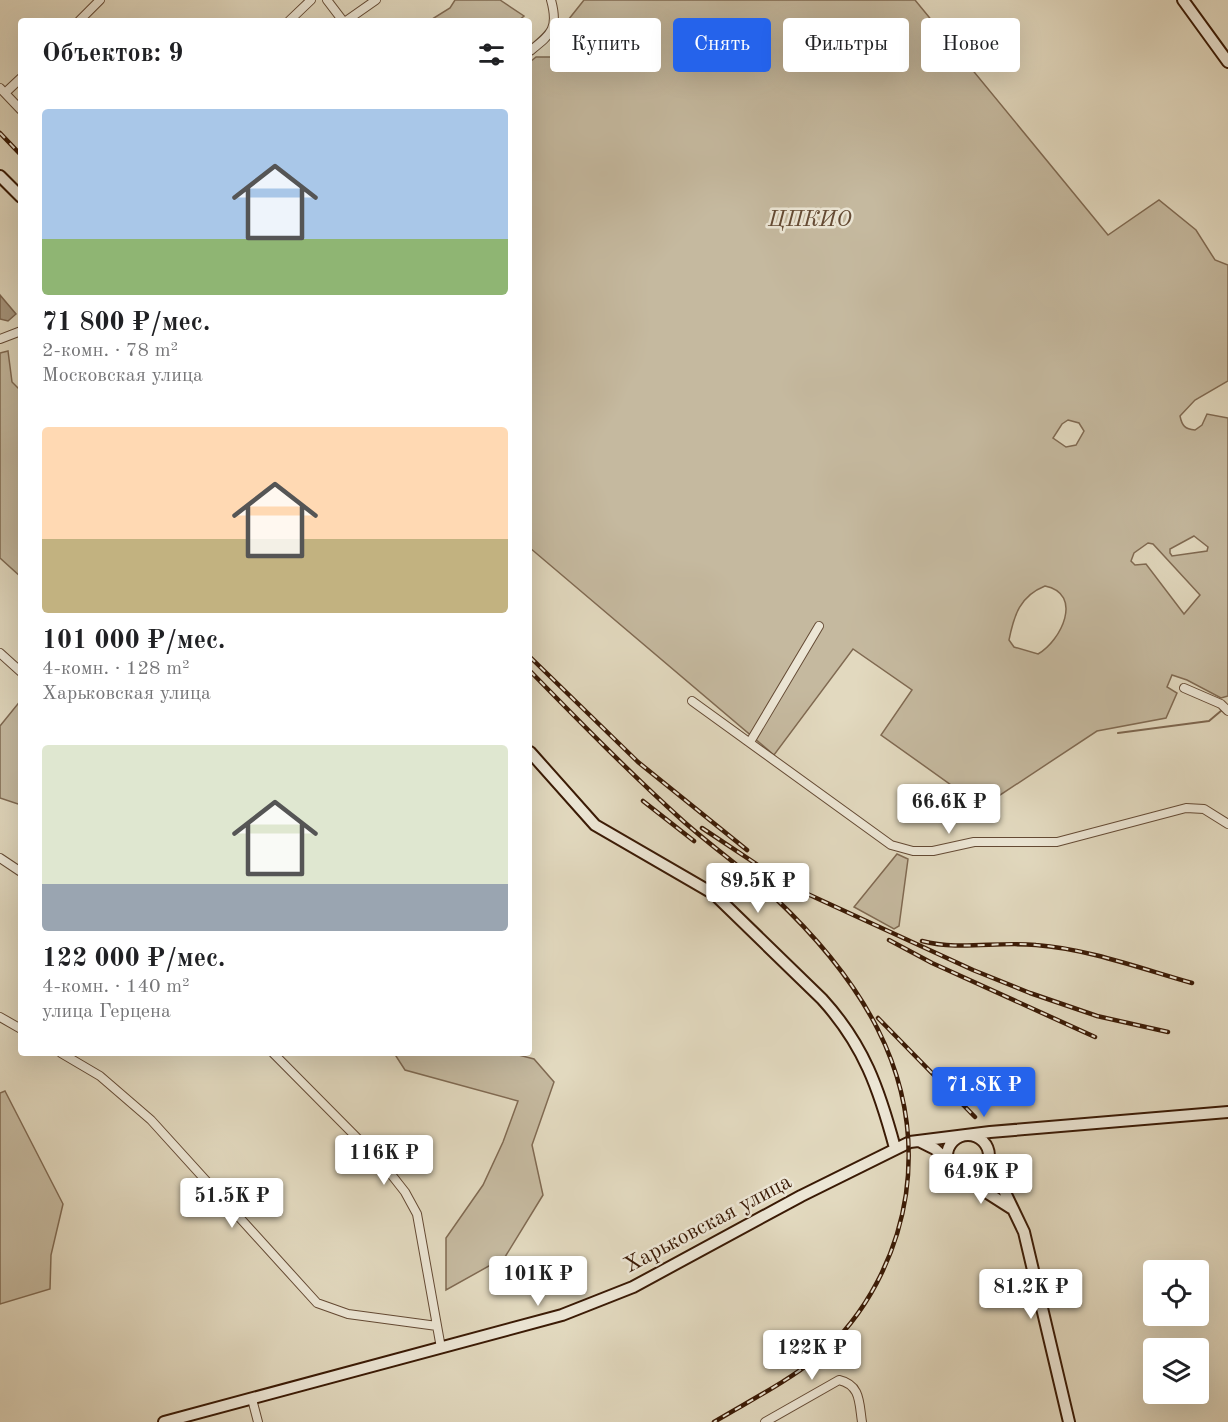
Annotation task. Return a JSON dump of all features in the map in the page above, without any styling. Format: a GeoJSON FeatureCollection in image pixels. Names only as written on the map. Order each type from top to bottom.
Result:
{"type":"FeatureCollection","features":[{"type":"Feature","properties":{"kind":"main road"},"geometry":{"type":"LineString","coordinates":[[1183,0],[1228,62]]}},
{"type":"Feature","properties":{"kind":"main road"},"geometry":{"type":"LineString","coordinates":[[0,176],[18,194]]}},
{"type":"Feature","properties":{"kind":"main road"},"geometry":{"type":"LineString","coordinates":[[532,754],[595,825],[714,894],[747,923],[839,1018],[865,1058],[882,1100],[895,1148]]}},
{"type":"Feature","properties":{"kind":"main road","name":"Харьковская улица"},"geometry":{"type":"LineString","coordinates":[[164,1422],[562,1316],[633,1287],[895,1148],[919,1141],[1228,1112]]}},
{"type":"Feature","properties":{"kind":"main road"},"geometry":{"type":"LineString","coordinates":[[964,1178],[981,1174],[994,1142],[1007,1131]]}},
{"type":"Feature","properties":{"kind":"main road"},"geometry":{"type":"LineString","coordinates":[[947,1160],[951,1143],[965,1135],[980,1138],[987,1146],[989,1158],[1024,1232],[1069,1422]]}},
{"type":"Feature","properties":{"kind":"main road"},"geometry":{"type":"LineString","coordinates":[[919,1141],[935,1149],[947,1160],[952,1172],[1014,1210]]}},
{"type":"Feature","properties":{"kind":"street"},"geometry":{"type":"LineString","coordinates":[[82,18],[100,0]]}},
{"type":"Feature","properties":{"kind":"street"},"geometry":{"type":"LineString","coordinates":[[293,18],[311,0]]}},
{"type":"Feature","properties":{"kind":"street"},"geometry":{"type":"LineString","coordinates":[[327,0],[342,18]]}},
{"type":"Feature","properties":{"kind":"street"},"geometry":{"type":"LineString","coordinates":[[349,18],[376,0]]}},
{"type":"Feature","properties":{"kind":"street"},"geometry":{"type":"LineString","coordinates":[[532,49],[550,35],[556,18],[551,0]]}},
{"type":"Feature","properties":{"kind":"street"},"geometry":{"type":"LineString","coordinates":[[18,80],[3,91],[18,107]]}},
{"type":"Feature","properties":{"kind":"street"},"geometry":{"type":"LineString","coordinates":[[0,339],[18,332]]}},
{"type":"Feature","properties":{"kind":"street"},"geometry":{"type":"LineString","coordinates":[[750,742],[819,626]]}},
{"type":"Feature","properties":{"kind":"street"},"geometry":{"type":"LineString","coordinates":[[0,653],[18,669]]}},
{"type":"Feature","properties":{"kind":"street"},"geometry":{"type":"LineString","coordinates":[[1184,688],[1221,704],[1228,711]]}},
{"type":"Feature","properties":{"kind":"street"},"geometry":{"type":"LineString","coordinates":[[692,700],[891,845],[913,851],[933,851],[974,842],[1057,842],[1186,808],[1204,809],[1228,824]]}},
{"type":"Feature","properties":{"kind":"street"},"geometry":{"type":"LineString","coordinates":[[0,858],[18,870]]}},
{"type":"Feature","properties":{"kind":"street"},"geometry":{"type":"LineString","coordinates":[[0,1017],[18,1027]]}},
{"type":"Feature","properties":{"kind":"street"},"geometry":{"type":"LineString","coordinates":[[66,1056],[100,1076],[151,1120],[317,1303],[348,1314],[437,1326]]}},
{"type":"Feature","properties":{"kind":"street"},"geometry":{"type":"LineString","coordinates":[[276,1056],[383,1164],[405,1192],[417,1214],[441,1348]]}},
{"type":"Feature","properties":{"kind":"street"},"geometry":{"type":"LineString","coordinates":[[765,1422],[839,1380],[857,1389],[862,1422]]}},
{"type":"Feature","properties":{"kind":"street"},"geometry":{"type":"LineString","coordinates":[[252,1399],[258,1422]]}},
{"type":"Feature","properties":{"kind":"green space"},"geometry":{"type":"Polygon","coordinates":[[[455,0],[500,0],[524,16],[522,18],[434,18],[450,8],[455,0]]]}},
{"type":"Feature","properties":{"kind":"green space","name":"ЦПКИО"},"geometry":{"type":"Polygon","coordinates":[[[584,0],[915,0],[930,18],[921,18],[921,72],[974,72],[1108,235],[1159,200],[1196,230],[1215,260],[1228,265],[1228,381],[1195,400],[1180,416],[1184,426],[1195,430],[1202,425],[1207,414],[1228,418],[1228,696],[1221,698],[1187,680],[1172,675],[1167,687],[1177,693],[1166,718],[1097,731],[982,807],[881,735],[912,690],[853,649],[774,755],[532,550],[532,60],[536,57],[550,57],[550,72],[661,72],[661,18],[570,18],[584,0]],[[1068,420],[1062,424],[1053,438],[1066,447],[1076,445],[1084,431],[1079,423],[1068,420]],[[1194,536],[1170,549],[1170,553],[1172,556],[1207,551],[1208,547],[1194,536]],[[1148,543],[1134,553],[1131,561],[1135,565],[1146,564],[1184,614],[1200,595],[1153,544],[1148,543]],[[1045,586],[1036,590],[1024,601],[1013,622],[1009,640],[1014,647],[1038,654],[1054,639],[1061,629],[1066,608],[1064,598],[1057,591],[1045,586]]]}},
{"type":"Feature","properties":{"kind":"green space"},"geometry":{"type":"Polygon","coordinates":[[[8,351],[12,382],[18,388],[18,574],[0,558],[0,353],[8,351]]]}},
{"type":"Feature","properties":{"kind":"green space"},"geometry":{"type":"Polygon","coordinates":[[[18,704],[18,804],[0,798],[0,726],[18,704]]]}},
{"type":"Feature","properties":{"kind":"green space"},"geometry":{"type":"Polygon","coordinates":[[[897,854],[908,859],[899,926],[894,929],[854,907],[897,854]]]}},
{"type":"Feature","properties":{"kind":"green space"},"geometry":{"type":"Polygon","coordinates":[[[396,1056],[522,1056],[534,1059],[554,1082],[532,1145],[543,1195],[505,1257],[446,1290],[446,1238],[483,1185],[503,1142],[518,1101],[405,1070],[396,1056]]]}},
{"type":"Feature","properties":{"kind":"green space"},"geometry":{"type":"Polygon","coordinates":[[[5,1091],[63,1204],[51,1255],[50,1289],[0,1304],[0,1093],[5,1091]]]}},
{"type":"Feature","properties":{"kind":"shaded area"},"geometry":{"type":"Polygon","coordinates":[[[0,295],[16,314],[8,321],[0,319],[0,295]]]}},
{"type":"Feature","properties":{"kind":"waterway"},"geometry":{"type":"LineString","coordinates":[[1118,733],[1209,721],[1228,705]]}},
{"type":"Feature","properties":{"kind":"railway"},"geometry":{"type":"LineString","coordinates":[[0,133],[18,152]]}},
{"type":"Feature","properties":{"kind":"railway"},"geometry":{"type":"LineString","coordinates":[[532,659],[638,762],[747,850]]}},
{"type":"Feature","properties":{"kind":"railway"},"geometry":{"type":"LineString","coordinates":[[532,673],[662,802],[773,896],[832,959],[857,993],[878,1029],[894,1067],[904,1107],[909,1149],[902,1217],[887,1262],[865,1303],[836,1340],[819,1356],[781,1383],[714,1422]]}},
{"type":"Feature","properties":{"kind":"railway"},"geometry":{"type":"LineString","coordinates":[[643,801],[694,841]]}},
{"type":"Feature","properties":{"kind":"railway"},"geometry":{"type":"LineString","coordinates":[[702,828],[788,885],[973,970],[1097,1016],[1168,1032]]}},
{"type":"Feature","properties":{"kind":"railway"},"geometry":{"type":"LineString","coordinates":[[889,940],[932,963],[1095,1037]]}},
{"type":"Feature","properties":{"kind":"railway"},"geometry":{"type":"LineString","coordinates":[[922,941],[964,946],[1021,944],[1056,947],[1115,960],[1192,983]]}},
{"type":"Feature","properties":{"kind":"railway"},"geometry":{"type":"LineString","coordinates":[[878,1018],[975,1117]]}}]}
